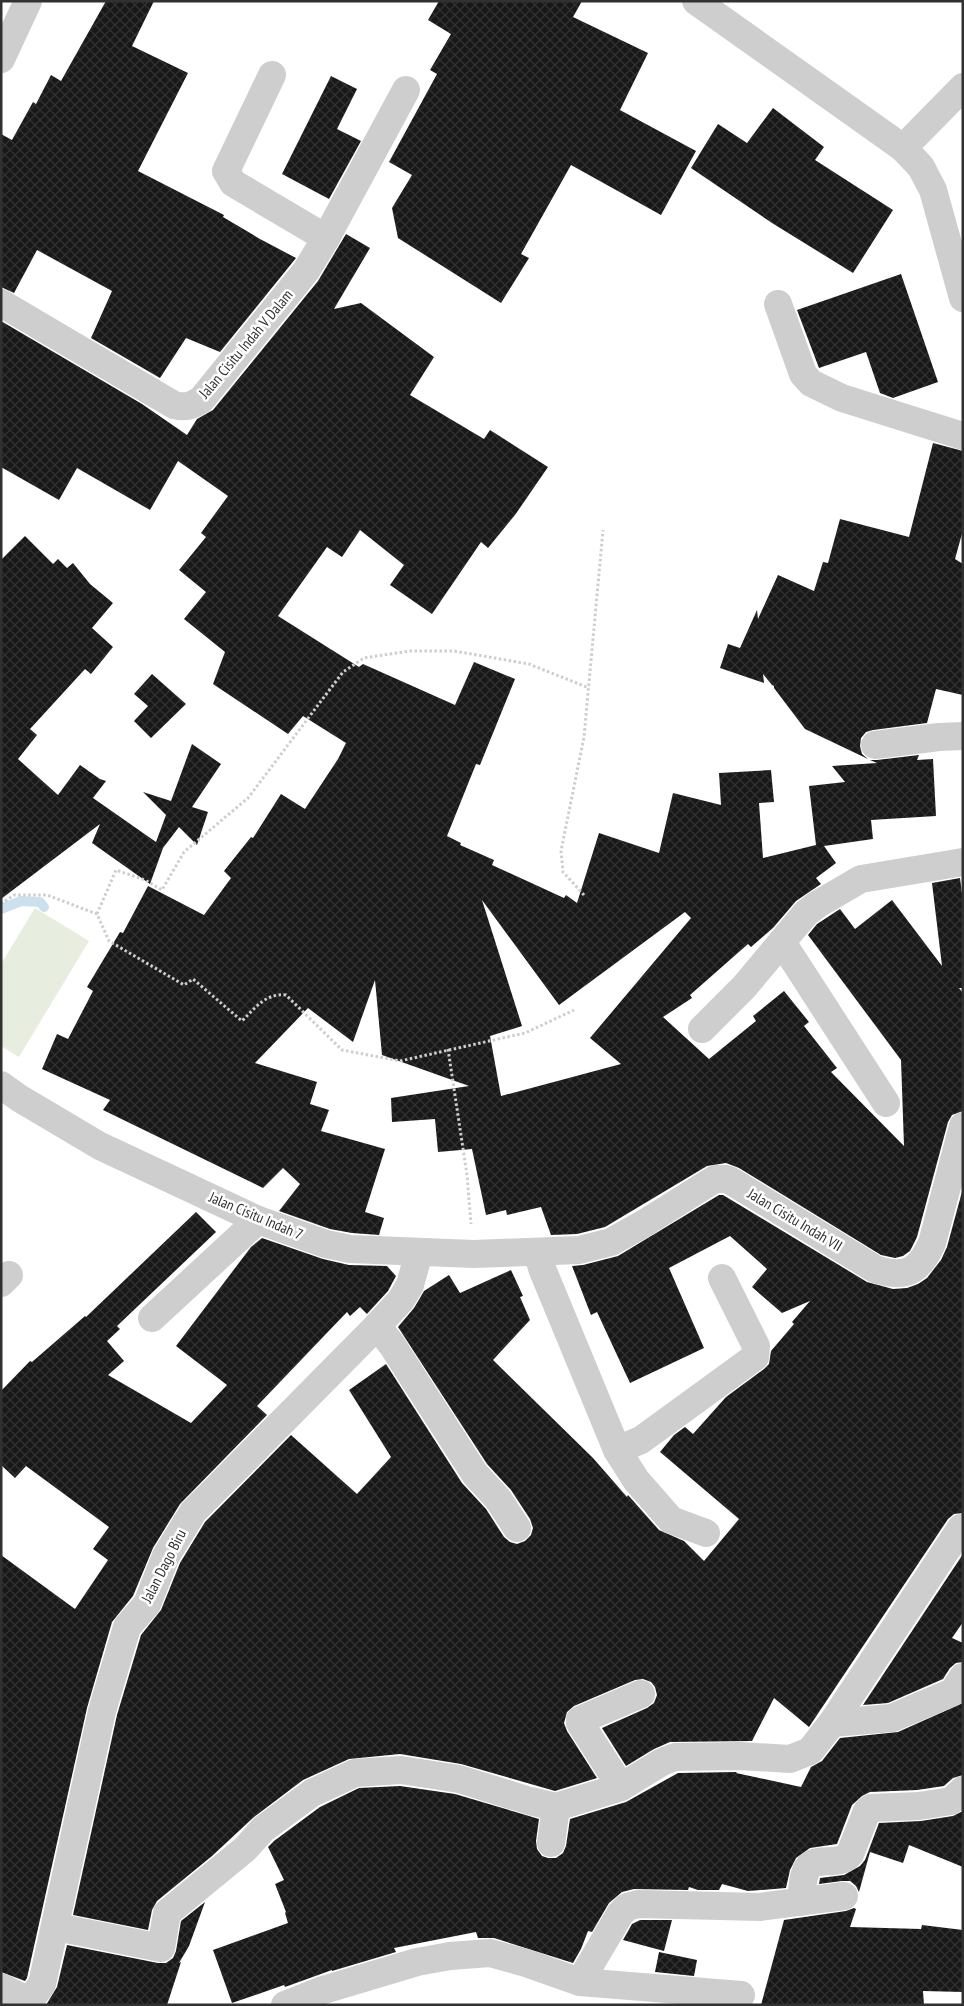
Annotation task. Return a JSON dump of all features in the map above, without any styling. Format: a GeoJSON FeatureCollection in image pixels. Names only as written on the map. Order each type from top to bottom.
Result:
{"type":"FeatureCollection","features":[{"type":"Feature","properties":{"kind":"street"},"geometry":{"type":"LineString","coordinates":[[1,59],[28,1]]}},
{"type":"Feature","properties":{"kind":"street"},"geometry":{"type":"LineString","coordinates":[[696,1],[903,148],[921,167],[933,190],[963,298]]}},
{"type":"Feature","properties":{"kind":"street"},"geometry":{"type":"LineString","coordinates":[[272,75],[226,171],[233,183],[326,238]]}},
{"type":"Feature","properties":{"kind":"street"},"geometry":{"type":"LineString","coordinates":[[903,148],[963,86]]}},
{"type":"Feature","properties":{"kind":"street","name":"Jalan Cisitu Indah V Dalam"},"geometry":{"type":"LineString","coordinates":[[1,303],[174,405],[192,406],[201,400],[306,271],[326,238],[406,90]]}},
{"type":"Feature","properties":{"kind":"street"},"geometry":{"type":"LineString","coordinates":[[778,304],[803,374],[811,383],[842,398],[963,436]]}},
{"type":"Feature","properties":{"kind":"street"},"geometry":{"type":"LineString","coordinates":[[875,744],[963,736]]}},
{"type":"Feature","properties":{"kind":"street"},"geometry":{"type":"LineString","coordinates":[[702,1029],[744,987],[806,913],[818,904],[861,879],[963,862]]}},
{"type":"Feature","properties":{"kind":"street"},"geometry":{"type":"LineString","coordinates":[[782,942],[886,1103]]}},
{"type":"Feature","properties":{"kind":"street","name":"Jalan Cisitu Indah 7"},"geometry":{"type":"LineString","coordinates":[[1,1085],[19,1098],[100,1146],[258,1220],[326,1244],[350,1249],[420,1252],[474,1254],[537,1252]]}},
{"type":"Feature","properties":{"kind":"street","name":"Jalan Cisitu Indah VII"},"geometry":{"type":"LineString","coordinates":[[537,1252],[579,1250],[611,1242],[715,1178],[719,1178],[731,1182],[875,1269],[899,1274],[911,1272],[926,1255],[932,1243],[963,1126]]}},
{"type":"Feature","properties":{"kind":"street"},"geometry":{"type":"LineString","coordinates":[[152,1318],[258,1220]]}},
{"type":"Feature","properties":{"kind":"street","name":"Jalan Dago Biru"},"geometry":{"type":"LineString","coordinates":[[1,1987],[23,1998],[32,1998],[42,1984],[102,1711],[127,1627],[146,1604],[166,1556],[193,1512],[401,1300],[410,1285],[420,1252]]}},
{"type":"Feature","properties":{"kind":"street"},"geometry":{"type":"LineString","coordinates":[[537,1252],[616,1450],[642,1488],[671,1520],[706,1532]]}},
{"type":"Feature","properties":{"kind":"street"},"geometry":{"type":"LineString","coordinates":[[616,1450],[641,1440],[755,1357],[756,1346],[722,1278]]}},
{"type":"Feature","properties":{"kind":"street"},"geometry":{"type":"LineString","coordinates":[[377,1326],[392,1345],[475,1474],[498,1499],[517,1528]]}},
{"type":"Feature","properties":{"kind":"street"},"geometry":{"type":"LineString","coordinates":[[56,1927],[161,1948],[167,1913],[245,1849],[263,1829],[312,1793],[355,1773],[401,1770],[459,1779],[530,1802],[556,1807],[621,1787],[675,1756],[740,1756],[790,1759],[810,1751],[832,1723],[961,1528]]}},
{"type":"Feature","properties":{"kind":"street"},"geometry":{"type":"LineString","coordinates":[[832,1723],[892,1718],[953,1692],[963,1677]]}},
{"type":"Feature","properties":{"kind":"street"},"geometry":{"type":"LineString","coordinates":[[621,1787],[580,1723],[580,1720],[641,1694]]}},
{"type":"Feature","properties":{"kind":"street"},"geometry":{"type":"LineString","coordinates":[[801,1902],[806,1870],[809,1865],[815,1862],[841,1861],[847,1858],[867,1811],[871,1808],[919,1806],[951,1801],[963,1790]]}},
{"type":"Feature","properties":{"kind":"street"},"geometry":{"type":"LineString","coordinates":[[551,1843],[556,1807]]}},
{"type":"Feature","properties":{"kind":"street"},"geometry":{"type":"LineString","coordinates":[[580,1982],[620,1914],[628,1907],[638,1904],[760,1907],[844,1896]]}},
{"type":"Feature","properties":{"kind":"street"},"geometry":{"type":"LineString","coordinates":[[285,2005],[320,1991],[417,1962],[450,1956],[490,1953],[526,1962],[580,1982],[741,1995]]}},
{"type":"Feature","properties":{"kind":"path"},"geometry":{"type":"LineString","coordinates":[[584,895],[563,872],[561,851],[584,737],[603,530]]}},
{"type":"Feature","properties":{"kind":"path"},"geometry":{"type":"LineString","coordinates":[[97,914],[116,870],[145,880],[162,890],[184,852],[248,798],[343,672],[364,658],[410,651],[454,651],[529,664],[589,688]]}},
{"type":"Feature","properties":{"kind":"path"},"geometry":{"type":"LineString","coordinates":[[1,904],[14,894],[47,895],[97,914],[109,941],[184,985],[192,979],[242,1020],[268,997],[277,994],[286,995],[342,1050],[400,1061],[526,1033],[574,1010]]}},
{"type":"Feature","properties":{"kind":"path"},"geometry":{"type":"LineString","coordinates":[[448,1049],[467,1175],[474,1254]]}},
{"type":"Feature","properties":{"kind":"green space"},"geometry":{"type":"Polygon","coordinates":[[[35,908],[89,941],[19,1057],[1,1046],[1,964],[35,908]]]}},
{"type":"Feature","properties":{"kind":"building"},"geometry":{"type":"Polygon","coordinates":[[[106,1],[154,1],[132,46],[188,73],[138,171],[224,215],[223,217],[296,258],[220,352],[186,338],[160,378],[91,338],[112,291],[37,250],[14,293],[1,287],[1,134],[12,140],[33,102],[36,104],[51,75],[61,81],[106,1]]]}},
{"type":"Feature","properties":{"kind":"building"},"geometry":{"type":"Polygon","coordinates":[[[439,1],[582,1],[573,17],[648,53],[620,110],[696,151],[661,215],[571,165],[521,254],[529,258],[501,303],[398,238],[392,208],[412,175],[389,162],[437,74],[430,70],[451,34],[428,20],[439,1]]]}},
{"type":"Feature","properties":{"kind":"building"},"geometry":{"type":"Polygon","coordinates":[[[331,76],[357,89],[337,129],[361,141],[329,199],[282,174],[331,76]]]}},
{"type":"Feature","properties":{"kind":"building"},"geometry":{"type":"Polygon","coordinates":[[[773,108],[824,147],[815,160],[893,210],[853,273],[772,223],[691,168],[718,124],[747,143],[773,108]]]}},
{"type":"Feature","properties":{"kind":"building"},"geometry":{"type":"Polygon","coordinates":[[[346,234],[370,248],[334,309],[361,303],[434,357],[410,395],[484,439],[490,430],[548,467],[515,515],[488,548],[481,542],[432,614],[390,585],[404,565],[360,530],[342,557],[327,547],[278,616],[359,667],[363,664],[455,705],[474,662],[515,679],[480,765],[476,764],[447,836],[461,843],[460,845],[494,860],[492,865],[564,898],[566,895],[577,903],[599,833],[659,853],[673,793],[721,805],[719,773],[771,770],[774,802],[759,803],[763,858],[816,845],[809,786],[845,782],[832,766],[877,763],[870,760],[919,755],[917,760],[933,759],[936,816],[871,820],[873,839],[824,846],[836,863],[816,878],[821,884],[796,901],[773,928],[751,947],[748,944],[690,995],[692,998],[663,1017],[709,1059],[756,1021],[753,1016],[784,991],[809,1022],[804,1026],[837,1068],[831,1072],[904,1146],[901,1060],[808,935],[817,924],[840,909],[855,929],[892,900],[942,966],[932,883],[960,878],[963,902],[963,988],[959,988],[963,993],[963,1111],[952,1115],[948,1122],[917,1237],[910,1251],[903,1256],[895,1258],[881,1255],[739,1168],[726,1163],[707,1166],[605,1227],[577,1234],[551,1235],[541,1207],[507,1215],[506,1210],[486,1215],[472,1149],[438,1152],[435,1119],[392,1122],[391,1098],[469,1086],[382,1055],[375,980],[353,1042],[308,1008],[255,1063],[317,1082],[310,1104],[329,1110],[321,1131],[385,1149],[365,1212],[384,1218],[379,1235],[330,1229],[279,1211],[300,1184],[283,1168],[263,1188],[103,1110],[110,1100],[42,1069],[57,1034],[68,1039],[93,991],[87,987],[120,932],[123,933],[148,886],[204,915],[231,878],[224,871],[251,837],[253,838],[281,794],[305,809],[338,759],[346,743],[303,716],[288,734],[213,684],[225,652],[184,619],[206,592],[179,570],[206,537],[201,533],[228,496],[178,461],[150,510],[77,468],[59,500],[1,467],[1,321],[142,404],[187,435],[197,419],[213,410],[318,281],[346,234]],[[482,900],[522,1026],[490,1036],[501,1096],[621,1064],[590,1038],[691,918],[685,912],[559,1005],[482,900]]]}},
{"type":"Feature","properties":{"kind":"building"},"geometry":{"type":"Polygon","coordinates":[[[901,274],[938,382],[893,398],[880,393],[866,352],[819,368],[797,310],[901,274]]]}},
{"type":"Feature","properties":{"kind":"building"},"geometry":{"type":"Polygon","coordinates":[[[933,443],[963,451],[963,530],[955,559],[963,564],[963,695],[936,689],[927,723],[866,732],[861,738],[860,746],[862,754],[868,759],[805,729],[763,674],[764,683],[720,668],[728,644],[740,648],[757,610],[758,619],[778,575],[814,591],[823,562],[828,563],[840,519],[909,537],[933,443]]]}},
{"type":"Feature","properties":{"kind":"building"},"geometry":{"type":"Polygon","coordinates":[[[25,536],[53,564],[58,559],[67,568],[73,563],[90,584],[113,603],[92,628],[113,647],[91,674],[85,669],[30,729],[37,735],[18,759],[58,795],[80,765],[106,781],[93,798],[156,842],[166,815],[143,792],[171,801],[192,744],[221,764],[192,807],[208,812],[197,845],[179,827],[163,848],[150,884],[92,843],[100,824],[1,899],[1,560],[25,536]]]}},
{"type":"Feature","properties":{"kind":"building"},"geometry":{"type":"Polygon","coordinates":[[[152,674],[186,704],[151,738],[134,721],[148,706],[134,694],[152,674]]]}},
{"type":"Feature","properties":{"kind":"building"},"geometry":{"type":"Polygon","coordinates":[[[963,1188],[963,1513],[954,1514],[948,1519],[809,1727],[774,1698],[752,1741],[670,1742],[654,1749],[626,1766],[602,1728],[654,1703],[657,1695],[655,1687],[651,1682],[643,1679],[635,1680],[574,1706],[567,1712],[564,1723],[567,1731],[597,1778],[555,1791],[461,1764],[400,1754],[349,1759],[303,1780],[254,1817],[212,1856],[157,1901],[152,1910],[148,1930],[73,1915],[117,1715],[141,1635],[161,1610],[180,1563],[205,1522],[291,1435],[357,1494],[391,1457],[349,1390],[386,1364],[462,1483],[486,1509],[504,1537],[510,1542],[517,1544],[525,1541],[531,1535],[533,1528],[530,1519],[511,1490],[487,1464],[398,1327],[414,1308],[424,1291],[449,1275],[460,1293],[511,1270],[523,1296],[520,1297],[530,1320],[493,1360],[593,1458],[659,1530],[684,1541],[704,1561],[739,1519],[660,1452],[674,1435],[685,1427],[693,1434],[726,1397],[769,1364],[771,1351],[794,1324],[792,1322],[810,1301],[782,1313],[752,1287],[767,1269],[730,1236],[669,1268],[704,1348],[630,1383],[597,1312],[591,1315],[572,1266],[618,1256],[719,1195],[723,1195],[867,1282],[893,1289],[907,1288],[927,1278],[941,1260],[947,1247],[963,1188]]]}},
{"type":"Feature","properties":{"kind":"building"},"geometry":{"type":"Polygon","coordinates":[[[196,1212],[216,1232],[117,1326],[120,1329],[107,1341],[124,1361],[108,1375],[191,1423],[227,1385],[176,1346],[251,1247],[262,1238],[323,1259],[349,1265],[387,1266],[396,1276],[388,1291],[367,1314],[360,1307],[350,1316],[347,1312],[257,1406],[267,1415],[180,1504],[153,1548],[133,1596],[112,1622],[87,1708],[25,1981],[1,1972],[1,1555],[75,1609],[108,1560],[93,1549],[109,1527],[26,1466],[15,1478],[1,1465],[1,1391],[30,1361],[32,1362],[86,1317],[196,1212]]]}},
{"type":"Feature","properties":{"kind":"building"},"geometry":{"type":"Polygon","coordinates":[[[963,1554],[963,1622],[952,1638],[963,1643],[963,1662],[956,1663],[950,1668],[943,1679],[888,1703],[863,1705],[963,1554]]]}},
{"type":"Feature","properties":{"kind":"building"},"geometry":{"type":"Polygon","coordinates":[[[963,1703],[963,1775],[953,1778],[944,1786],[917,1790],[870,1792],[862,1796],[852,1805],[837,1844],[810,1848],[796,1858],[790,1870],[786,1888],[748,1891],[722,1884],[719,1890],[698,1890],[689,1887],[688,1890],[634,1889],[622,1892],[609,1903],[592,1932],[588,1931],[573,1963],[494,1938],[478,1938],[476,1932],[394,1948],[396,1952],[332,1970],[232,2003],[213,1950],[288,1923],[286,1912],[275,1884],[284,1880],[268,1847],[320,1807],[359,1788],[400,1786],[455,1794],[539,1819],[536,1841],[537,1849],[542,1856],[556,1858],[563,1853],[566,1846],[570,1819],[626,1802],[678,1773],[737,1772],[801,1787],[811,1767],[822,1761],[840,1738],[898,1732],[963,1703]]]}},
{"type":"Feature","properties":{"kind":"building"},"geometry":{"type":"Polygon","coordinates":[[[963,1811],[963,1867],[909,1845],[903,1863],[870,1852],[859,1892],[850,1881],[819,1884],[820,1878],[844,1875],[860,1866],[865,1860],[879,1823],[921,1821],[953,1816],[963,1811]]]}},
{"type":"Feature","properties":{"kind":"building"},"geometry":{"type":"Polygon","coordinates":[[[205,1902],[189,1946],[179,1963],[181,1962],[167,2005],[46,2005],[57,1987],[67,1945],[166,1963],[173,1958],[176,1951],[181,1921],[205,1902]]]}},
{"type":"Feature","properties":{"kind":"building"},"geometry":{"type":"Polygon","coordinates":[[[856,1909],[850,1927],[921,1929],[922,1925],[963,1930],[963,1992],[923,1991],[924,2005],[761,2005],[784,1920],[846,1911],[856,1909]]]}},
{"type":"Feature","properties":{"kind":"building"},"geometry":{"type":"Polygon","coordinates":[[[640,1920],[672,1920],[664,1951],[623,1940],[632,1924],[640,1920]]]}},
{"type":"Feature","properties":{"kind":"building"},"geometry":{"type":"Polygon","coordinates":[[[659,1952],[697,1960],[694,1976],[655,1972],[659,1952]]]}},
{"type":"Feature","properties":{"kind":"waterway"},"geometry":{"type":"LineString","coordinates":[[1,909],[21,901],[40,902],[44,907]]}}]}
